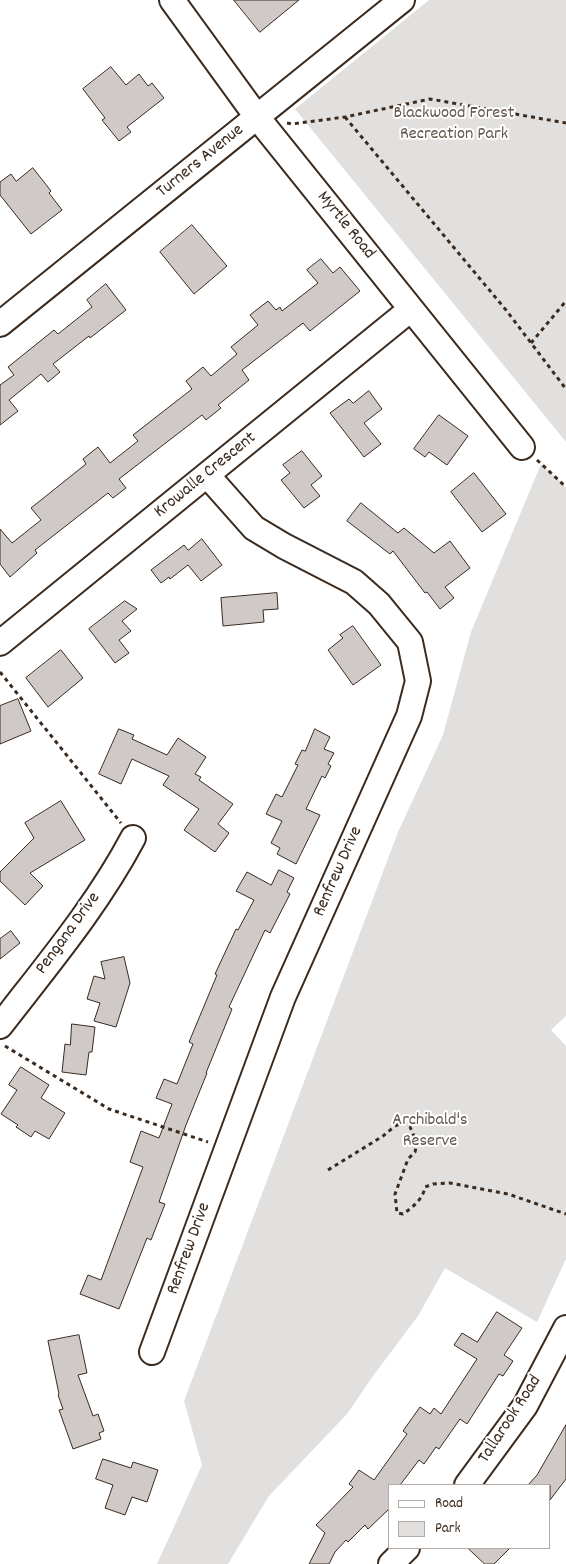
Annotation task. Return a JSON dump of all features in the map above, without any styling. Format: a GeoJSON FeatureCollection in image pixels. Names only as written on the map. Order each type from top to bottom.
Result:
{"type":"FeatureCollection","features":[{"type":"Feature","properties":{"kind":"street","name":"Myrtle Road"},"geometry":{"type":"LineString","coordinates":[[172,0],[257,117],[522,447]]}},
{"type":"Feature","properties":{"kind":"street","name":"Turners Avenue"},"geometry":{"type":"LineString","coordinates":[[0,324],[402,0]]}},
{"type":"Feature","properties":{"kind":"street","name":"Krowalle Crescent"},"geometry":{"type":"LineString","coordinates":[[0,643],[411,309]]}},
{"type":"Feature","properties":{"kind":"street","name":"Renfrew Drive"},"geometry":{"type":"LineString","coordinates":[[152,1352],[283,997],[409,716],[418,681],[410,642],[379,604],[354,582],[284,546],[254,528],[207,475]]}},
{"type":"Feature","properties":{"kind":"street","name":"Pengana Drive"},"geometry":{"type":"LineString","coordinates":[[0,1026],[66,941],[116,870],[133,838]]}},
{"type":"Feature","properties":{"kind":"street","name":"Tallarook Road"},"geometry":{"type":"LineString","coordinates":[[469,1484],[525,1406],[566,1328]]}},
{"type":"Feature","properties":{"kind":"street"},"geometry":{"type":"LineString","coordinates":[[391,1564],[406,1549]]}},
{"type":"Feature","properties":{"kind":"path"},"geometry":{"type":"LineString","coordinates":[[257,117],[292,124],[345,117],[430,99],[566,123]]}},
{"type":"Feature","properties":{"kind":"path"},"geometry":{"type":"LineString","coordinates":[[345,117],[506,310],[566,389]]}},
{"type":"Feature","properties":{"kind":"path"},"geometry":{"type":"LineString","coordinates":[[531,343],[566,301]]}},
{"type":"Feature","properties":{"kind":"path"},"geometry":{"type":"LineString","coordinates":[[522,447],[566,487]]}},
{"type":"Feature","properties":{"kind":"path"},"geometry":{"type":"LineString","coordinates":[[0,672],[133,838]]}},
{"type":"Feature","properties":{"kind":"path"},"geometry":{"type":"LineString","coordinates":[[0,1043],[109,1109],[227,1148]]}},
{"type":"Feature","properties":{"kind":"path"},"geometry":{"type":"LineString","coordinates":[[328,1170],[402,1123],[410,1127],[417,1143],[415,1152],[408,1159],[395,1194],[397,1213],[403,1214],[412,1208],[424,1195],[425,1186],[450,1183],[508,1194],[566,1214]]}},
{"type":"Feature","properties":{"kind":"green space","name":"Blackwood Forest Recreation Park"},"geometry":{"type":"Polygon","coordinates":[[[429,0],[566,0],[566,442],[295,109],[429,0]]]}},
{"type":"Feature","properties":{"kind":"green space","name":"Archibald's Reserve"},"geometry":{"type":"Polygon","coordinates":[[[541,464],[566,487],[566,1016],[551,1030],[566,1046],[566,1259],[537,1322],[445,1268],[418,1316],[347,1414],[269,1496],[228,1564],[157,1564],[202,1465],[184,1401],[398,832],[443,735],[471,632],[541,464]]]}},
{"type":"Feature","properties":{"kind":"building"},"geometry":{"type":"Polygon","coordinates":[[[234,0],[299,0],[260,32],[234,0]]]}},
{"type":"Feature","properties":{"kind":"building"},"geometry":{"type":"Polygon","coordinates":[[[111,67],[126,85],[139,74],[148,86],[152,83],[164,98],[127,127],[131,132],[119,141],[102,120],[105,118],[83,89],[111,67]]]}},
{"type":"Feature","properties":{"kind":"building"},"geometry":{"type":"Polygon","coordinates":[[[33,168],[51,191],[49,193],[62,210],[31,234],[0,195],[0,182],[11,174],[16,181],[33,168]]]}},
{"type":"Feature","properties":{"kind":"building"},"geometry":{"type":"Polygon","coordinates":[[[192,225],[227,266],[194,294],[160,252],[192,225]]]}},
{"type":"Feature","properties":{"kind":"building"},"geometry":{"type":"Polygon","coordinates":[[[321,259],[333,273],[340,267],[360,291],[310,331],[303,323],[242,370],[249,380],[218,405],[221,408],[206,420],[202,415],[119,479],[126,488],[113,498],[108,493],[35,550],[37,553],[10,577],[0,564],[0,529],[12,543],[41,520],[31,508],[86,464],[83,459],[98,447],[110,463],[138,441],[133,435],[192,389],[186,381],[203,367],[211,376],[237,354],[231,347],[258,325],[250,315],[268,301],[276,310],[280,307],[282,311],[318,283],[307,270],[321,259]]]}},
{"type":"Feature","properties":{"kind":"building"},"geometry":{"type":"Polygon","coordinates":[[[106,284],[126,310],[53,364],[60,372],[48,382],[41,374],[9,400],[18,411],[0,425],[0,385],[14,375],[8,367],[54,330],[58,334],[92,307],[87,300],[106,284]]]}},
{"type":"Feature","properties":{"kind":"building"},"geometry":{"type":"Polygon","coordinates":[[[369,391],[382,409],[364,423],[381,444],[364,457],[330,413],[349,399],[353,403],[369,391]]]}},
{"type":"Feature","properties":{"kind":"building"},"geometry":{"type":"Polygon","coordinates":[[[439,415],[468,436],[447,465],[429,452],[425,457],[414,449],[439,415]]]}},
{"type":"Feature","properties":{"kind":"building"},"geometry":{"type":"Polygon","coordinates":[[[302,451],[322,476],[311,485],[320,496],[304,508],[281,480],[290,473],[283,465],[302,451]]]}},
{"type":"Feature","properties":{"kind":"building"},"geometry":{"type":"Polygon","coordinates":[[[474,473],[506,514],[482,532],[451,492],[474,473]]]}},
{"type":"Feature","properties":{"kind":"building"},"geometry":{"type":"Polygon","coordinates":[[[361,503],[398,533],[404,528],[434,553],[450,541],[470,568],[445,587],[454,598],[440,609],[427,592],[425,593],[393,551],[390,554],[347,521],[361,503]]]}},
{"type":"Feature","properties":{"kind":"building"},"geometry":{"type":"Polygon","coordinates":[[[202,539],[222,565],[201,581],[188,565],[170,579],[169,577],[161,583],[151,570],[184,545],[188,550],[202,539]]]}},
{"type":"Feature","properties":{"kind":"building"},"geometry":{"type":"Polygon","coordinates":[[[277,593],[278,609],[263,610],[264,622],[223,626],[221,598],[277,593]]]}},
{"type":"Feature","properties":{"kind":"building"},"geometry":{"type":"Polygon","coordinates":[[[125,601],[137,609],[122,621],[131,631],[119,640],[129,653],[115,663],[89,629],[125,601]]]}},
{"type":"Feature","properties":{"kind":"building"},"geometry":{"type":"Polygon","coordinates":[[[353,626],[381,665],[353,685],[328,650],[343,638],[340,635],[353,626]]]}},
{"type":"Feature","properties":{"kind":"building"},"geometry":{"type":"Polygon","coordinates":[[[61,650],[83,678],[48,707],[26,678],[61,650]]]}},
{"type":"Feature","properties":{"kind":"building"},"geometry":{"type":"Polygon","coordinates":[[[18,699],[31,731],[0,744],[0,706],[18,699]]]}},
{"type":"Feature","properties":{"kind":"building"},"geometry":{"type":"Polygon","coordinates":[[[119,729],[134,735],[132,739],[167,755],[178,738],[206,757],[195,774],[201,777],[199,780],[233,804],[218,824],[229,833],[215,852],[184,830],[199,809],[163,785],[169,776],[132,759],[121,784],[99,774],[119,729]]]}},
{"type":"Feature","properties":{"kind":"building"},"geometry":{"type":"Polygon","coordinates":[[[315,729],[330,737],[324,749],[334,753],[328,764],[331,766],[325,778],[322,776],[306,809],[320,815],[296,864],[277,854],[280,848],[271,843],[282,821],[266,814],[276,794],[282,797],[298,765],[295,764],[302,750],[305,751],[315,729]]]}},
{"type":"Feature","properties":{"kind":"building"},"geometry":{"type":"Polygon","coordinates":[[[61,801],[85,840],[30,873],[43,886],[25,905],[0,881],[0,872],[34,838],[25,823],[61,801]]]}},
{"type":"Feature","properties":{"kind":"building"},"geometry":{"type":"Polygon","coordinates":[[[279,870],[294,878],[287,892],[290,894],[270,933],[265,930],[229,1007],[232,1009],[186,1125],[159,1202],[165,1204],[151,1240],[147,1238],[119,1309],[80,1294],[88,1275],[101,1280],[143,1167],[130,1162],[141,1131],[159,1138],[172,1104],[156,1098],[164,1079],[177,1084],[193,1044],[189,1042],[217,975],[215,974],[236,929],[238,930],[254,900],[236,891],[247,872],[271,885],[279,870]]]}},
{"type":"Feature","properties":{"kind":"building"},"geometry":{"type":"Polygon","coordinates":[[[11,931],[20,943],[0,959],[0,939],[11,931]]]}},
{"type":"Feature","properties":{"kind":"building"},"geometry":{"type":"Polygon","coordinates":[[[124,957],[130,983],[116,1027],[94,1021],[100,1003],[87,999],[94,976],[105,979],[101,962],[124,957]]]}},
{"type":"Feature","properties":{"kind":"building"},"geometry":{"type":"Polygon","coordinates":[[[72,1024],[95,1027],[92,1052],[89,1052],[86,1075],[62,1072],[65,1044],[70,1045],[72,1024]]]}},
{"type":"Feature","properties":{"kind":"building"},"geometry":{"type":"Polygon","coordinates":[[[21,1067],[49,1085],[41,1098],[65,1113],[49,1139],[35,1131],[31,1137],[16,1127],[18,1125],[1,1114],[17,1090],[9,1085],[21,1067]]]}},
{"type":"Feature","properties":{"kind":"building"},"geometry":{"type":"Polygon","coordinates":[[[497,1312],[522,1328],[504,1355],[513,1361],[503,1376],[499,1374],[467,1424],[460,1419],[439,1449],[436,1447],[424,1464],[419,1460],[401,1484],[388,1484],[388,1510],[368,1529],[365,1525],[348,1542],[346,1540],[335,1552],[329,1564],[309,1564],[325,1533],[316,1525],[353,1487],[349,1484],[359,1470],[374,1480],[407,1434],[403,1431],[420,1407],[430,1414],[434,1408],[441,1414],[477,1359],[454,1345],[462,1333],[477,1342],[497,1312]]]}},
{"type":"Feature","properties":{"kind":"building"},"geometry":{"type":"Polygon","coordinates":[[[79,1335],[87,1373],[78,1375],[93,1416],[98,1414],[104,1431],[99,1433],[101,1439],[73,1449],[59,1410],[63,1409],[58,1395],[48,1341],[79,1335]]]}},
{"type":"Feature","properties":{"kind":"building"},"geometry":{"type":"Polygon","coordinates":[[[566,1425],[566,1479],[551,1499],[551,1484],[529,1484],[537,1475],[566,1425]]]}},
{"type":"Feature","properties":{"kind":"building"},"geometry":{"type":"Polygon","coordinates":[[[103,1459],[131,1468],[133,1462],[158,1470],[147,1502],[132,1497],[125,1515],[105,1508],[113,1485],[96,1479],[103,1459]]]}},
{"type":"Feature","properties":{"kind":"building"},"geometry":{"type":"Polygon","coordinates":[[[469,1549],[509,1549],[494,1564],[485,1564],[469,1549]]]}}]}
